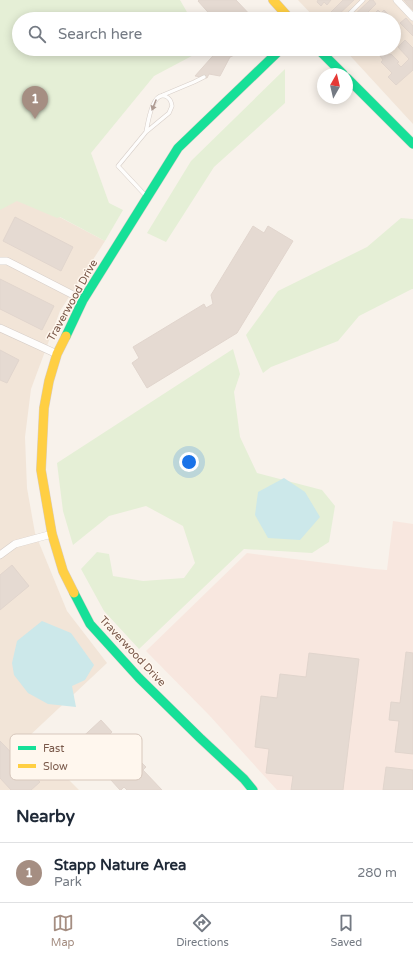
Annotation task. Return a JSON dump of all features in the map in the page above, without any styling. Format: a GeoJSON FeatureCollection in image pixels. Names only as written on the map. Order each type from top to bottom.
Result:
{"type":"FeatureCollection","features":[{"type":"Feature","properties":{"kind":"street"},"geometry":{"type":"LineString","coordinates":[[273,0],[284,12]]}},
{"type":"Feature","properties":{"kind":"street"},"geometry":{"type":"LineString","coordinates":[[397,0],[413,17]]}},
{"type":"Feature","properties":{"kind":"street","name":"Traverwood Drive"},"geometry":{"type":"LineString","coordinates":[[253,790],[244,779],[139,678],[90,624],[63,571],[52,534],[41,470],[44,408],[49,381],[57,354],[83,300],[178,148],[274,56]]}},
{"type":"Feature","properties":{"kind":"street"},"geometry":{"type":"LineString","coordinates":[[325,56],[337,68]]}},
{"type":"Feature","properties":{"kind":"street"},"geometry":{"type":"LineString","coordinates":[[353,84],[413,144]]}},
{"type":"Feature","properties":{"kind":"street"},"geometry":{"type":"LineString","coordinates":[[0,261],[7,261],[83,300]]}},
{"type":"Feature","properties":{"kind":"street"},"geometry":{"type":"LineString","coordinates":[[0,328],[57,354]]}},
{"type":"Feature","properties":{"kind":"street"},"geometry":{"type":"LineString","coordinates":[[0,555],[15,544],[52,534]]}},
{"type":"Feature","properties":{"kind":"lane"},"geometry":{"type":"LineString","coordinates":[[351,12],[363,0]]}},
{"type":"Feature","properties":{"kind":"lane"},"geometry":{"type":"LineString","coordinates":[[146,132],[153,104],[158,97],[204,77]]}},
{"type":"Feature","properties":{"kind":"lane"},"geometry":{"type":"LineString","coordinates":[[147,196],[118,166],[146,132],[171,110],[172,106],[169,98],[162,96]]}},
{"type":"Feature","properties":{"kind":"shaded area"},"geometry":{"type":"Polygon","coordinates":[[[298,0],[413,0],[413,124],[350,56],[401,56],[401,12],[309,12],[298,0]]]}},
{"type":"Feature","properties":{"kind":"shaded area"},"geometry":{"type":"Polygon","coordinates":[[[8,190],[105,241],[60,311],[31,389],[25,437],[27,488],[35,533],[67,611],[107,663],[31,734],[10,734],[10,780],[69,780],[79,790],[0,790],[0,206],[8,190]]]}},
{"type":"Feature","properties":{"kind":"shaded area"},"geometry":{"type":"Polygon","coordinates":[[[393,521],[413,524],[413,790],[277,790],[209,715],[146,651],[247,553],[387,570],[393,521]]]}},
{"type":"Feature","properties":{"kind":"green space"},"geometry":{"type":"Polygon","coordinates":[[[0,0],[180,0],[187,12],[12,12],[12,56],[192,56],[154,76],[91,153],[109,203],[123,210],[105,241],[60,217],[57,218],[17,201],[0,210],[0,0]]]}},
{"type":"Feature","properties":{"kind":"green space"},"geometry":{"type":"Polygon","coordinates":[[[285,69],[285,103],[214,167],[166,242],[147,233],[191,161],[285,69]]]}},
{"type":"Feature","properties":{"kind":"green space"},"geometry":{"type":"Polygon","coordinates":[[[401,218],[413,219],[413,289],[359,316],[338,341],[271,367],[263,373],[246,335],[278,291],[367,247],[401,218]]]}},
{"type":"Feature","properties":{"kind":"green space"},"geometry":{"type":"Polygon","coordinates":[[[233,349],[240,374],[234,392],[240,437],[257,473],[322,490],[335,506],[329,542],[312,553],[244,549],[139,649],[104,611],[81,569],[97,552],[109,554],[113,576],[143,581],[184,578],[195,563],[183,526],[146,506],[109,516],[73,545],[63,511],[57,463],[233,349]]]}},
{"type":"Feature","properties":{"kind":"water"},"geometry":{"type":"Polygon","coordinates":[[[284,478],[305,492],[320,517],[300,540],[268,538],[255,515],[258,492],[284,478]]]}},
{"type":"Feature","properties":{"kind":"water"},"geometry":{"type":"Polygon","coordinates":[[[42,621],[71,633],[94,665],[85,680],[72,686],[76,707],[48,704],[28,693],[14,675],[12,663],[17,641],[42,621]]]}},
{"type":"Feature","properties":{"kind":"building"},"geometry":{"type":"Polygon","coordinates":[[[236,0],[247,12],[208,12],[198,1],[236,0]]]}},
{"type":"Feature","properties":{"kind":"building"},"geometry":{"type":"Polygon","coordinates":[[[318,0],[331,0],[327,5],[324,2],[321,6],[317,2],[318,0]]]}},
{"type":"Feature","properties":{"kind":"building"},"geometry":{"type":"Polygon","coordinates":[[[343,0],[354,0],[341,12],[331,12],[343,0]]]}},
{"type":"Feature","properties":{"kind":"building"},"geometry":{"type":"Polygon","coordinates":[[[370,0],[373,0],[376,4],[368,12],[357,12],[370,0]]]}},
{"type":"Feature","properties":{"kind":"building"},"geometry":{"type":"Polygon","coordinates":[[[404,0],[413,0],[413,10],[404,0]]]}},
{"type":"Feature","properties":{"kind":"building"},"geometry":{"type":"Polygon","coordinates":[[[406,18],[413,26],[413,36],[401,24],[406,18]]]}},
{"type":"Feature","properties":{"kind":"building"},"geometry":{"type":"Polygon","coordinates":[[[405,40],[413,48],[413,70],[396,85],[388,77],[392,73],[381,62],[383,60],[380,56],[393,56],[399,62],[397,63],[401,67],[409,59],[401,50],[401,44],[405,40]]]}},
{"type":"Feature","properties":{"kind":"building"},"geometry":{"type":"Polygon","coordinates":[[[213,56],[232,56],[230,57],[220,76],[209,74],[207,78],[195,76],[213,56]]]}},
{"type":"Feature","properties":{"kind":"building"},"geometry":{"type":"Polygon","coordinates":[[[15,217],[73,247],[61,271],[3,241],[15,217]]]}},
{"type":"Feature","properties":{"kind":"building"},"geometry":{"type":"Polygon","coordinates":[[[253,226],[264,233],[268,226],[293,241],[237,333],[147,388],[132,363],[139,358],[133,347],[204,304],[206,308],[213,304],[211,295],[253,226]]]}},
{"type":"Feature","properties":{"kind":"building"},"geometry":{"type":"Polygon","coordinates":[[[0,279],[54,306],[42,330],[0,309],[0,279]]]}},
{"type":"Feature","properties":{"kind":"building"},"geometry":{"type":"Polygon","coordinates":[[[0,350],[19,360],[7,383],[0,380],[0,350]]]}},
{"type":"Feature","properties":{"kind":"building"},"geometry":{"type":"Polygon","coordinates":[[[12,565],[29,586],[0,610],[0,575],[12,565]]]}},
{"type":"Feature","properties":{"kind":"building"},"geometry":{"type":"Polygon","coordinates":[[[406,652],[413,653],[413,754],[395,752],[399,721],[389,720],[391,702],[400,703],[406,652]]]}},
{"type":"Feature","properties":{"kind":"building"},"geometry":{"type":"Polygon","coordinates":[[[309,653],[359,659],[343,790],[291,790],[293,776],[266,773],[269,749],[255,747],[261,696],[277,698],[280,674],[306,677],[309,653]]]}},
{"type":"Feature","properties":{"kind":"building"},"geometry":{"type":"Polygon","coordinates":[[[101,720],[112,732],[110,734],[86,734],[101,720]]]}},
{"type":"Feature","properties":{"kind":"building"},"geometry":{"type":"Polygon","coordinates":[[[0,741],[10,751],[10,780],[38,780],[40,782],[31,790],[11,790],[0,778],[0,741]]]}},
{"type":"Feature","properties":{"kind":"building"},"geometry":{"type":"Polygon","coordinates":[[[142,763],[146,767],[143,770],[162,790],[127,790],[124,787],[120,790],[111,780],[142,780],[142,763]]]}},
{"type":"Feature","properties":{"kind":"building"},"geometry":{"type":"Polygon","coordinates":[[[386,767],[413,770],[413,790],[383,790],[386,767]]]}},
{"type":"Feature","properties":{"kind":"traffic: fast"},"geometry":{"type":"LineString","coordinates":[[66,336],[83,300],[178,148],[274,56]]}},
{"type":"Feature","properties":{"kind":"traffic: fast"},"geometry":{"type":"LineString","coordinates":[[325,56],[337,68]]}},
{"type":"Feature","properties":{"kind":"traffic: fast"},"geometry":{"type":"LineString","coordinates":[[353,84],[413,144]]}},
{"type":"Feature","properties":{"kind":"traffic: fast"},"geometry":{"type":"LineString","coordinates":[[74,593],[90,624],[139,678],[244,779],[253,790]]}},
{"type":"Feature","properties":{"kind":"traffic: slow"},"geometry":{"type":"LineString","coordinates":[[273,0],[284,12]]}},
{"type":"Feature","properties":{"kind":"traffic: slow"},"geometry":{"type":"LineString","coordinates":[[66,336],[57,354],[49,381],[44,408],[41,470],[52,534],[63,571],[74,593]]}},
{"type":"Feature","properties":{"kind":"place","name":"Stapp Nature Area"},"geometry":{"type":"Point","coordinates":[35,119]}}]}
